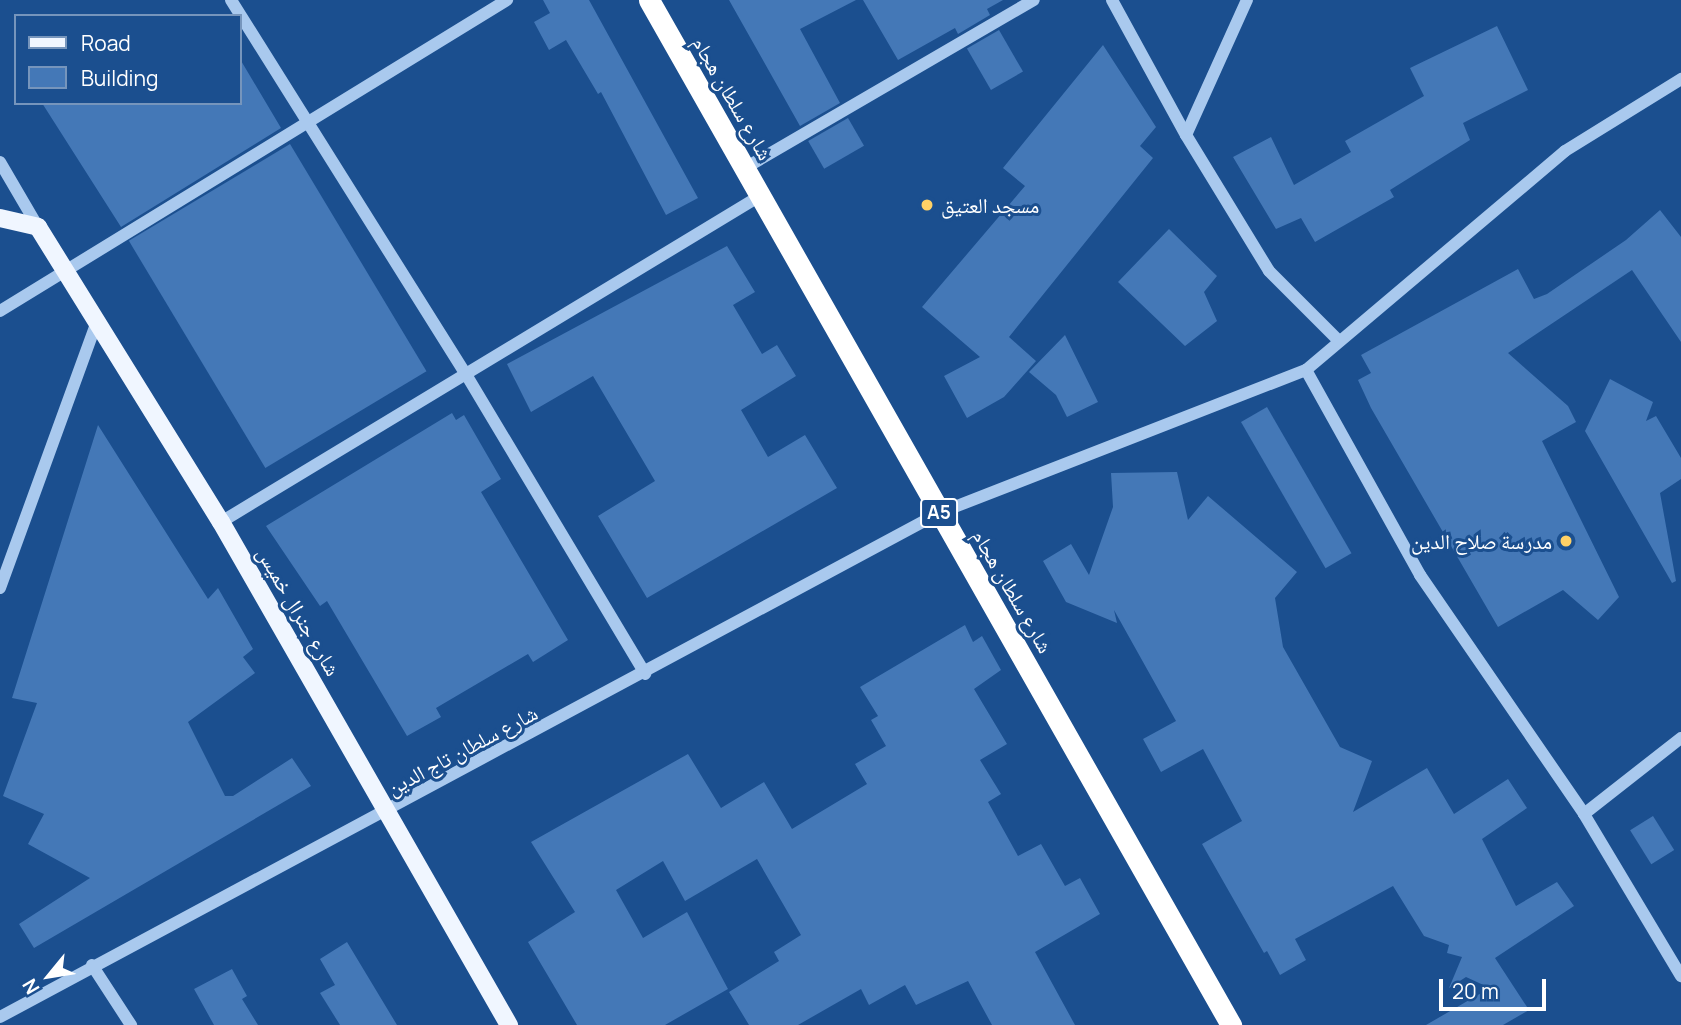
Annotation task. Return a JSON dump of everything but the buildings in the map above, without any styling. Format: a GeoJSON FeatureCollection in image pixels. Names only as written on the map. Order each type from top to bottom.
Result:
{"type":"FeatureCollection","features":[{"type":"Feature","properties":{"kind":"highway","name":"شارع سلطان هجام"},"geometry":{"type":"LineString","coordinates":[[649,0],[1231,1025]]}},
{"type":"Feature","properties":{"kind":"main road"},"geometry":{"type":"LineString","coordinates":[[0,218],[38,227]]}},
{"type":"Feature","properties":{"kind":"main road","name":"شارع جنرال خميس"},"geometry":{"type":"LineString","coordinates":[[38,227],[220,522],[390,811],[509,1025]]}},
{"type":"Feature","properties":{"kind":"street"},"geometry":{"type":"LineString","coordinates":[[0,311],[507,0]]}},
{"type":"Feature","properties":{"kind":"street"},"geometry":{"type":"LineString","coordinates":[[745,168],[1034,0]]}},
{"type":"Feature","properties":{"kind":"street"},"geometry":{"type":"LineString","coordinates":[[1112,0],[1186,135],[1269,271],[1339,341]]}},
{"type":"Feature","properties":{"kind":"street"},"geometry":{"type":"LineString","coordinates":[[1186,135],[1247,0]]}},
{"type":"Feature","properties":{"kind":"street"},"geometry":{"type":"LineString","coordinates":[[242,18],[464,371],[645,674]]}},
{"type":"Feature","properties":{"kind":"street","name":"شارع سلطان تاج الدين"},"geometry":{"type":"LineString","coordinates":[[0,1017],[92,965],[390,811],[939,513],[1306,369],[1565,151],[1681,79]]}},
{"type":"Feature","properties":{"kind":"street"},"geometry":{"type":"LineString","coordinates":[[0,162],[38,227]]}},
{"type":"Feature","properties":{"kind":"street"},"geometry":{"type":"LineString","coordinates":[[220,522],[464,371],[760,196]]}},
{"type":"Feature","properties":{"kind":"street"},"geometry":{"type":"LineString","coordinates":[[0,588],[97,321]]}},
{"type":"Feature","properties":{"kind":"street"},"geometry":{"type":"LineString","coordinates":[[1306,369],[1420,575],[1584,814],[1681,976]]}},
{"type":"Feature","properties":{"kind":"street"},"geometry":{"type":"LineString","coordinates":[[1584,814],[1681,738]]}},
{"type":"Feature","properties":{"kind":"street"},"geometry":{"type":"LineString","coordinates":[[92,965],[131,1025]]}},
{"type":"Feature","properties":{"kind":"place","name":"مسجد العتيق"},"geometry":{"type":"Point","coordinates":[927,205]}},
{"type":"Feature","properties":{"kind":"place","name":"مدرسة صلاح الدين"},"geometry":{"type":"Point","coordinates":[1566,541]}}]}
